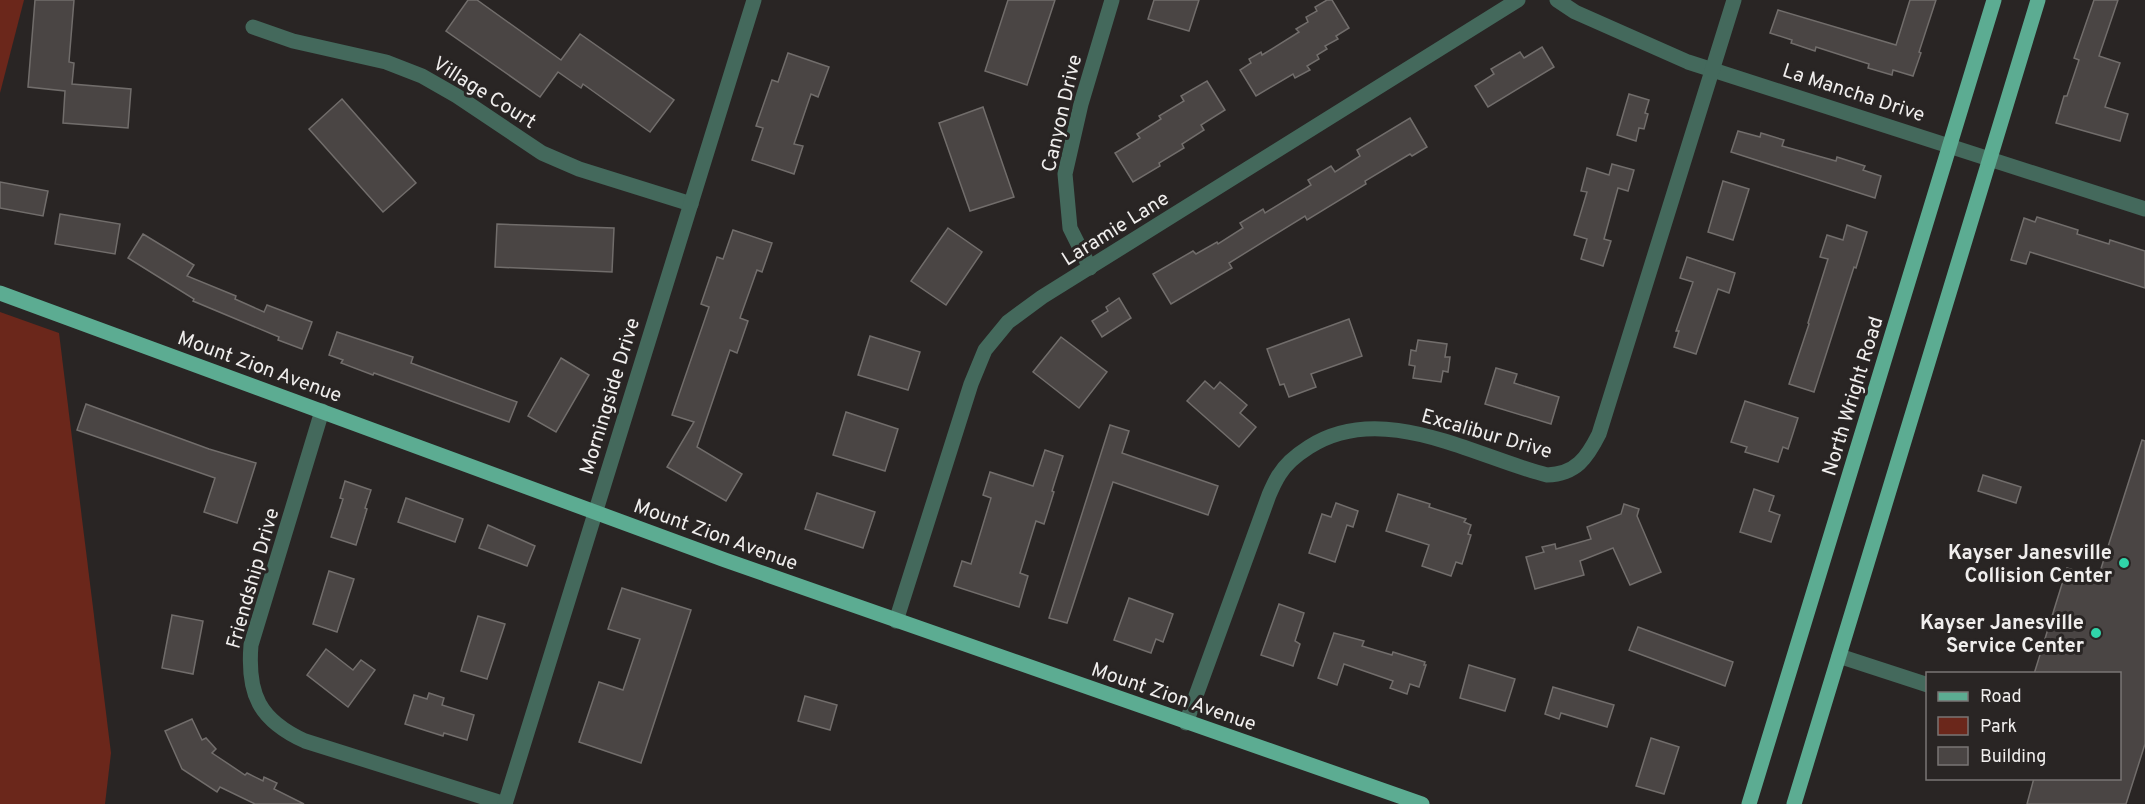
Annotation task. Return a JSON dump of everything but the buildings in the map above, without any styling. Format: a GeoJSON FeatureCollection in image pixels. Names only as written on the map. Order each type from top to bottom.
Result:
{"type":"FeatureCollection","features":[{"type":"Feature","properties":{"kind":"main road","name":"North Wright Road"},"geometry":{"type":"LineString","coordinates":[[1749,804],[1994,0]]}},
{"type":"Feature","properties":{"kind":"main road"},"geometry":{"type":"LineString","coordinates":[[1794,804],[2038,0]]}},
{"type":"Feature","properties":{"kind":"main road","name":"Mount Zion Avenue"},"geometry":{"type":"LineString","coordinates":[[0,293],[595,513],[896,621],[1422,804]]}},
{"type":"Feature","properties":{"kind":"street","name":"Morningside Drive"},"geometry":{"type":"LineString","coordinates":[[505,804],[754,0]]}},
{"type":"Feature","properties":{"kind":"street","name":"Canyon Drive"},"geometry":{"type":"LineString","coordinates":[[1089,268],[1070,228],[1065,174],[1081,104],[1112,0]]}},
{"type":"Feature","properties":{"kind":"street","name":"Laramie Lane"},"geometry":{"type":"LineString","coordinates":[[896,621],[971,384],[985,350],[1008,322],[1042,297],[1518,0]]}},
{"type":"Feature","properties":{"kind":"street","name":"La Mancha Drive"},"geometry":{"type":"LineString","coordinates":[[1557,0],[1575,12],[1670,54],[2145,209]]}},
{"type":"Feature","properties":{"kind":"street","name":"Excalibur Drive"},"geometry":{"type":"LineString","coordinates":[[1186,723],[1269,495],[1284,467],[1307,448],[1340,432],[1370,427],[1420,435],[1547,475],[1561,474],[1572,469],[1584,459],[1599,434],[1734,0]]}},
{"type":"Feature","properties":{"kind":"street","name":"Village Court"},"geometry":{"type":"LineString","coordinates":[[253,27],[293,41],[386,62],[422,75],[542,153],[579,170],[691,204]]}},
{"type":"Feature","properties":{"kind":"street","name":"Friendship Drive"},"geometry":{"type":"LineString","coordinates":[[322,411],[251,645],[249,666],[255,696],[266,715],[277,725],[305,741],[505,804]]}},
{"type":"Feature","properties":{"kind":"street"},"geometry":{"type":"LineString","coordinates":[[1839,657],[1926,684]]}},
{"type":"Feature","properties":{"kind":"green space"},"geometry":{"type":"Polygon","coordinates":[[[0,0],[24,0],[0,93],[0,0]]]}},
{"type":"Feature","properties":{"kind":"green space"},"geometry":{"type":"Polygon","coordinates":[[[0,312],[59,333],[111,753],[105,804],[0,804],[0,312]]]}},
{"type":"Feature","properties":{"kind":"place","name":"Kayser Janesville Collision Center"},"geometry":{"type":"Point","coordinates":[2124,563]}},
{"type":"Feature","properties":{"kind":"place","name":"Kayser Janesville Service Center"},"geometry":{"type":"Point","coordinates":[2096,633]}}]}
